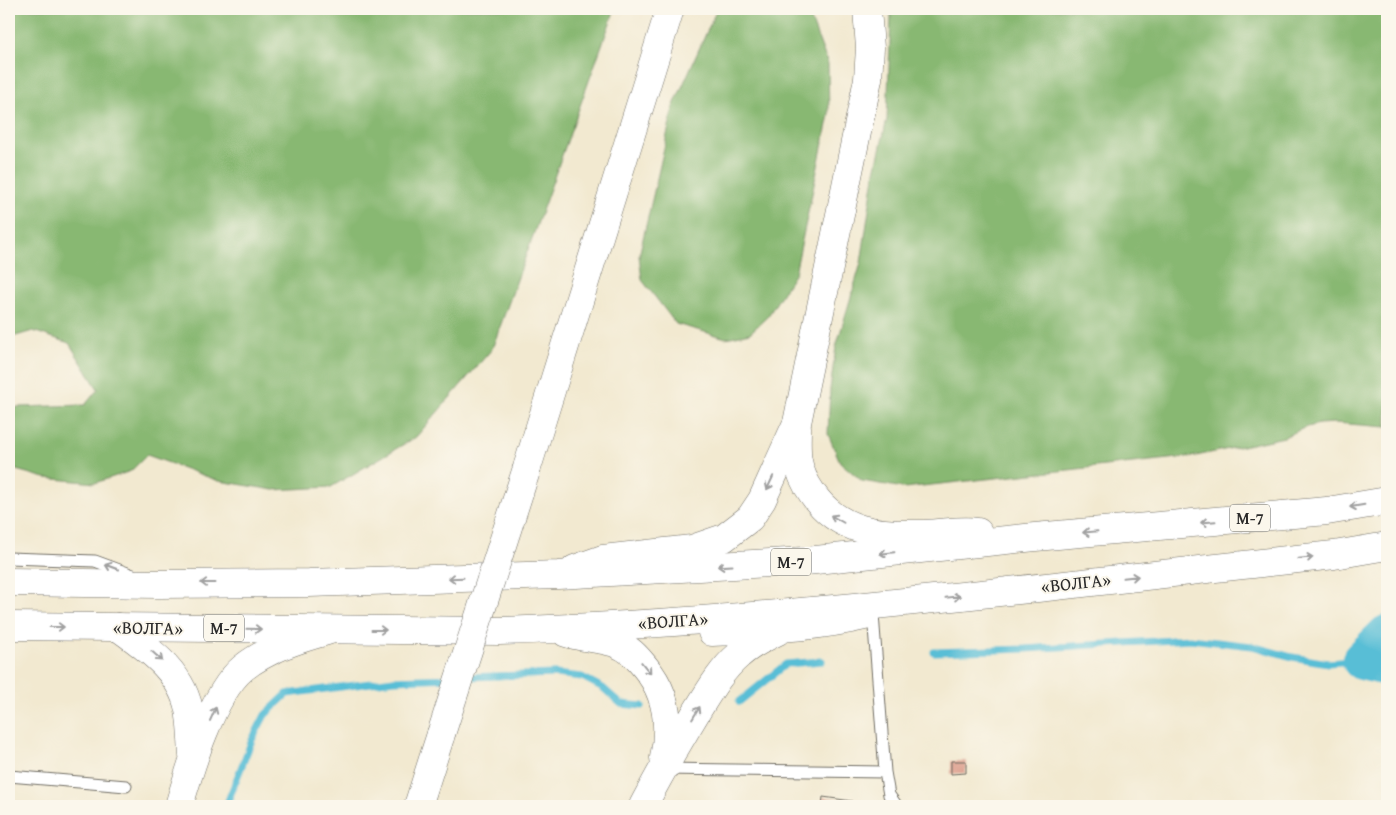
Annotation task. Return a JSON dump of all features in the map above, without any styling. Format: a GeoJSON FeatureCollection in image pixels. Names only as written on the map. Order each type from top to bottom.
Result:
{"type":"FeatureCollection","features":[{"type":"Feature","properties":{"kind":"main road"},"geometry":{"type":"LineString","coordinates":[[418,806],[527,468],[670,9]]}},
{"type":"Feature","properties":{"kind":"main road"},"geometry":{"type":"LineString","coordinates":[[558,575],[603,559],[692,549],[724,538],[750,518],[762,500],[797,423],[868,79],[870,48],[867,9]]}},
{"type":"Feature","properties":{"kind":"main road"},"geometry":{"type":"LineString","coordinates":[[797,423],[798,460],[801,472],[819,504],[839,520],[856,528],[876,532],[918,534],[972,531],[1023,538]]}},
{"type":"Feature","properties":{"kind":"main road","name":"М-7"},"geometry":{"type":"LineString","coordinates":[[9,582],[158,584],[309,583],[558,575],[806,562],[1023,538],[1327,512],[1387,502]]}},
{"type":"Feature","properties":{"kind":"main road","name":"«ВОЛГА»"},"geometry":{"type":"LineString","coordinates":[[9,626],[499,631],[557,629],[684,621],[904,602],[1334,555],[1387,546]]}},
{"type":"Feature","properties":{"kind":"main road"},"geometry":{"type":"LineString","coordinates":[[593,638],[786,628],[839,622],[873,614],[904,602]]}},
{"type":"Feature","properties":{"kind":"main road"},"geometry":{"type":"LineString","coordinates":[[118,627],[146,646],[167,666],[181,687],[190,714],[193,759]]}},
{"type":"Feature","properties":{"kind":"main road"},"geometry":{"type":"LineString","coordinates":[[643,806],[662,770],[708,694],[738,656],[758,640],[786,628]]}},
{"type":"Feature","properties":{"kind":"main road"},"geometry":{"type":"LineString","coordinates":[[557,629],[616,644],[633,652],[658,685],[664,700],[668,722],[668,742],[662,770]]}},
{"type":"Feature","properties":{"kind":"main road"},"geometry":{"type":"LineString","coordinates":[[179,806],[193,759],[216,707],[226,688],[243,668],[277,648],[330,630]]}},
{"type":"Feature","properties":{"kind":"lane"},"geometry":{"type":"LineString","coordinates":[[9,558],[95,561],[158,584]]}},
{"type":"Feature","properties":{"kind":"lane"},"geometry":{"type":"LineString","coordinates":[[873,614],[885,772],[889,794],[897,806]]}},
{"type":"Feature","properties":{"kind":"lane"},"geometry":{"type":"LineString","coordinates":[[662,770],[885,772]]}},
{"type":"Feature","properties":{"kind":"lane"},"geometry":{"type":"LineString","coordinates":[[9,776],[126,786]]}},
{"type":"Feature","properties":{"kind":"green space"},"geometry":{"type":"Polygon","coordinates":[[[9,9],[615,9],[492,349],[416,437],[331,487],[274,490],[219,481],[147,455],[131,471],[95,483],[45,478],[9,468],[9,409],[18,407],[85,405],[98,389],[69,343],[33,331],[9,338],[9,9]]]}},
{"type":"Feature","properties":{"kind":"green space"},"geometry":{"type":"Polygon","coordinates":[[[717,9],[807,9],[828,64],[829,115],[795,273],[768,316],[750,333],[726,338],[676,324],[642,280],[639,256],[674,105],[717,9]]]}},
{"type":"Feature","properties":{"kind":"green space"},"geometry":{"type":"Polygon","coordinates":[[[889,9],[1387,9],[1387,427],[1335,423],[1319,424],[1284,437],[1196,456],[904,488],[862,481],[840,462],[828,434],[830,389],[836,347],[861,263],[874,176],[887,119],[891,16],[889,9]]]}},
{"type":"Feature","properties":{"kind":"building"},"geometry":{"type":"Polygon","coordinates":[[[951,761],[966,761],[966,773],[951,774],[951,761]]]}},
{"type":"Feature","properties":{"kind":"building"},"geometry":{"type":"Polygon","coordinates":[[[823,797],[852,801],[852,806],[822,806],[823,797]]]}},
{"type":"Feature","properties":{"kind":"waterway"},"geometry":{"type":"LineString","coordinates":[[1387,635],[1362,660],[1387,666]]}},
{"type":"Feature","properties":{"kind":"waterway"},"geometry":{"type":"LineString","coordinates":[[934,652],[1025,649],[1190,639],[1252,646],[1292,657],[1328,663],[1362,660]]}},
{"type":"Feature","properties":{"kind":"waterway"},"geometry":{"type":"LineString","coordinates":[[739,702],[786,664],[822,661]]}},
{"type":"Feature","properties":{"kind":"waterway"},"geometry":{"type":"LineString","coordinates":[[467,677],[555,674],[582,677],[603,688],[621,704],[642,706]]}},
{"type":"Feature","properties":{"kind":"waterway"},"geometry":{"type":"LineString","coordinates":[[226,806],[252,740],[265,715],[287,694],[394,680],[453,678]]}}]}
